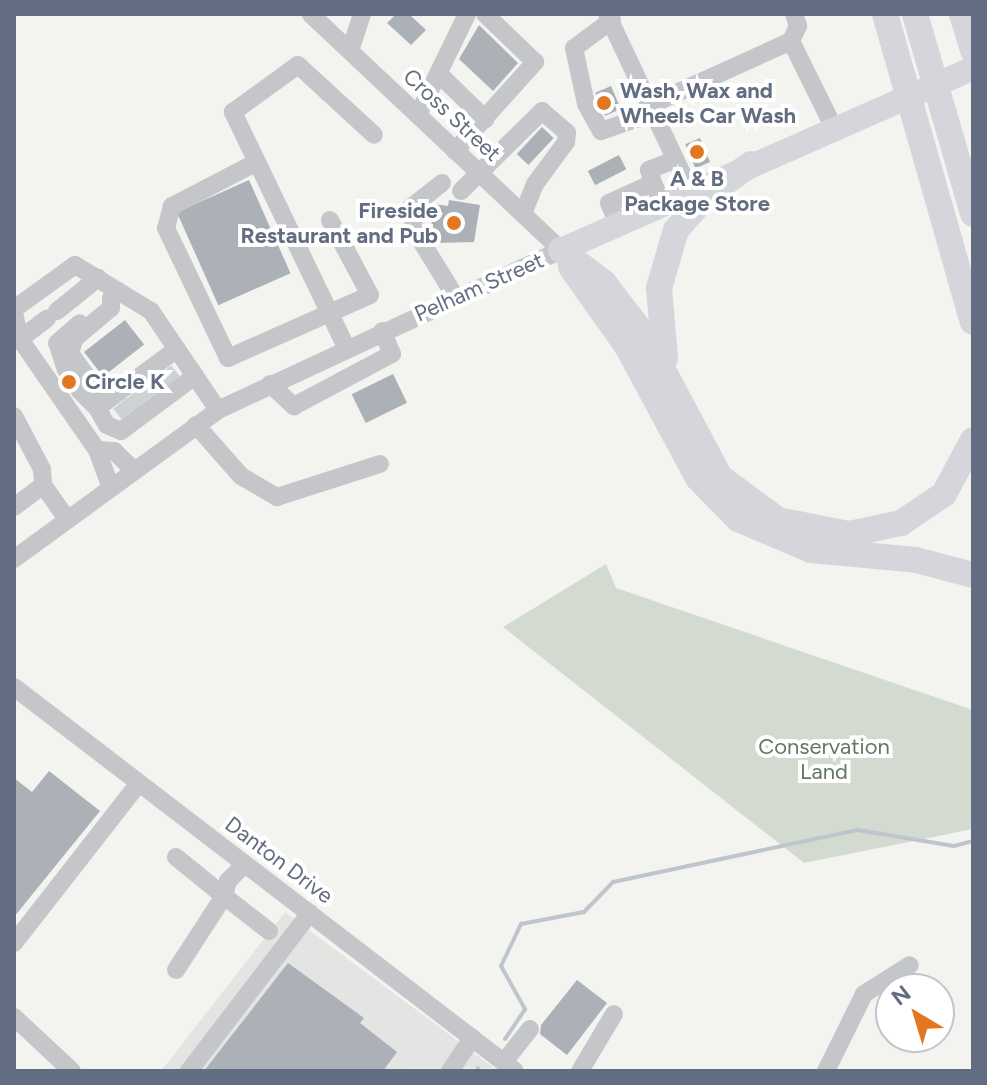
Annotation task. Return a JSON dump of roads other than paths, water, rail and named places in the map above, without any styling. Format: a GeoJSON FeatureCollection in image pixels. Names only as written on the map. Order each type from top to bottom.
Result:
{"type":"FeatureCollection","features":[{"type":"Feature","properties":{"kind":"highway"},"geometry":{"type":"LineString","coordinates":[[885,14],[973,322]]}},
{"type":"Feature","properties":{"kind":"highway"},"geometry":{"type":"LineString","coordinates":[[915,14],[973,214]]}},
{"type":"Feature","properties":{"kind":"highway"},"geometry":{"type":"LineString","coordinates":[[751,164],[694,207],[664,263],[659,335],[674,389],[699,447],[733,490],[762,512],[813,531],[867,532],[917,516],[955,480],[973,440]]}},
{"type":"Feature","properties":{"kind":"highway"},"geometry":{"type":"LineString","coordinates":[[561,250],[604,283],[674,389]]}},
{"type":"Feature","properties":{"kind":"highway"},"geometry":{"type":"LineString","coordinates":[[561,250],[627,346],[698,478],[738,519],[791,546],[933,563],[973,575]]}},
{"type":"Feature","properties":{"kind":"main road","name":"Pelham Street"},"geometry":{"type":"LineString","coordinates":[[561,250],[618,225],[666,194],[751,164],[973,68]]}},
{"type":"Feature","properties":{"kind":"street","name":"Cross Street"},"geometry":{"type":"LineString","coordinates":[[311,14],[561,250]]}},
{"type":"Feature","properties":{"kind":"street"},"geometry":{"type":"LineString","coordinates":[[350,51],[362,14]]}},
{"type":"Feature","properties":{"kind":"street"},"geometry":{"type":"LineString","coordinates":[[418,115],[441,76],[467,14]]}},
{"type":"Feature","properties":{"kind":"street"},"geometry":{"type":"LineString","coordinates":[[455,151],[535,62],[485,14]]}},
{"type":"Feature","properties":{"kind":"street"},"geometry":{"type":"LineString","coordinates":[[674,160],[649,170],[666,194],[684,178],[674,160],[652,109],[609,17],[574,48],[586,104],[601,131],[652,109],[791,41],[798,26],[794,14]]}},
{"type":"Feature","properties":{"kind":"street"},"geometry":{"type":"LineString","coordinates":[[791,41],[833,126]]}},
{"type":"Feature","properties":{"kind":"street"},"geometry":{"type":"LineString","coordinates":[[346,347],[233,112],[298,65],[374,135]]}},
{"type":"Feature","properties":{"kind":"street"},"geometry":{"type":"LineString","coordinates":[[441,76],[485,119]]}},
{"type":"Feature","properties":{"kind":"street"},"geometry":{"type":"LineString","coordinates":[[461,191],[542,111],[567,133],[523,214]]}},
{"type":"Feature","properties":{"kind":"street"},"geometry":{"type":"LineString","coordinates":[[257,162],[172,206],[166,228],[186,279],[228,358],[331,315],[370,295],[330,220]]}},
{"type":"Feature","properties":{"kind":"street"},"geometry":{"type":"LineString","coordinates":[[442,183],[411,207],[415,231],[456,298]]}},
{"type":"Feature","properties":{"kind":"street","name":"Pelham Street"},"geometry":{"type":"LineString","coordinates":[[14,559],[218,410],[346,347],[561,250]]}},
{"type":"Feature","properties":{"kind":"street"},"geometry":{"type":"LineString","coordinates":[[111,488],[92,444],[20,339],[14,311],[75,265],[98,278],[115,294],[151,311],[218,410]]}},
{"type":"Feature","properties":{"kind":"street"},"geometry":{"type":"LineString","coordinates":[[20,339],[98,278]]}},
{"type":"Feature","properties":{"kind":"street"},"geometry":{"type":"LineString","coordinates":[[66,370],[57,343],[115,294]]}},
{"type":"Feature","properties":{"kind":"street"},"geometry":{"type":"LineString","coordinates":[[115,294],[111,308],[75,338],[70,353],[142,393]]}},
{"type":"Feature","properties":{"kind":"street"},"geometry":{"type":"LineString","coordinates":[[270,384],[294,406],[392,354],[382,331]]}},
{"type":"Feature","properties":{"kind":"street"},"geometry":{"type":"LineString","coordinates":[[92,444],[107,425],[142,393],[177,349]]}},
{"type":"Feature","properties":{"kind":"street"},"geometry":{"type":"LineString","coordinates":[[79,390],[142,393],[195,376]]}},
{"type":"Feature","properties":{"kind":"street"},"geometry":{"type":"LineString","coordinates":[[107,425],[121,431],[142,393]]}},
{"type":"Feature","properties":{"kind":"street"},"geometry":{"type":"LineString","coordinates":[[14,416],[42,469],[43,485],[67,519]]}},
{"type":"Feature","properties":{"kind":"street"},"geometry":{"type":"LineString","coordinates":[[196,425],[241,476],[277,497],[380,464]]}},
{"type":"Feature","properties":{"kind":"street"},"geometry":{"type":"LineString","coordinates":[[92,444],[114,451],[134,470]]}},
{"type":"Feature","properties":{"kind":"street"},"geometry":{"type":"LineString","coordinates":[[14,507],[43,485]]}},
{"type":"Feature","properties":{"kind":"street","name":"Danton Drive"},"geometry":{"type":"LineString","coordinates":[[14,687],[509,1067]]}},
{"type":"Feature","properties":{"kind":"street"},"geometry":{"type":"LineString","coordinates":[[14,943],[139,783]]}},
{"type":"Feature","properties":{"kind":"street"},"geometry":{"type":"LineString","coordinates":[[176,857],[269,931]]}},
{"type":"Feature","properties":{"kind":"street"},"geometry":{"type":"LineString","coordinates":[[176,970],[226,894],[243,877],[245,864]]}},
{"type":"Feature","properties":{"kind":"street"},"geometry":{"type":"LineString","coordinates":[[189,1071],[310,913]]}},
{"type":"Feature","properties":{"kind":"street"},"geometry":{"type":"LineString","coordinates":[[826,1071],[864,994],[910,965]]}},
{"type":"Feature","properties":{"kind":"street"},"geometry":{"type":"LineString","coordinates":[[580,1071],[614,1014]]}},
{"type":"Feature","properties":{"kind":"street"},"geometry":{"type":"LineString","coordinates":[[14,1017],[72,1071]]}},
{"type":"Feature","properties":{"kind":"street"},"geometry":{"type":"LineString","coordinates":[[509,1067],[530,1029]]}},
{"type":"Feature","properties":{"kind":"street"},"geometry":{"type":"LineString","coordinates":[[450,1071],[472,1038]]}},
{"type":"Feature","properties":{"kind":"waterway"},"geometry":{"type":"LineString","coordinates":[[505,1039],[525,1009],[501,966],[521,924],[584,912],[613,882],[858,830],[954,846],[973,841]]}},
{"type":"Feature","properties":{"kind":"tunnel"},"geometry":{"type":"LineString","coordinates":[[164,371],[173,382]]}},
{"type":"Feature","properties":{"kind":"tunnel"},"geometry":{"type":"LineString","coordinates":[[143,386],[151,398]]}},
{"type":"Feature","properties":{"kind":"tunnel"},"geometry":{"type":"LineString","coordinates":[[131,395],[140,406]]}},
{"type":"Feature","properties":{"kind":"tunnel"},"geometry":{"type":"LineString","coordinates":[[120,403],[129,414]]}},
{"type":"Feature","properties":{"kind":"place","name":"Wash, Wax and Wheels Car Wash"},"geometry":{"type":"Point","coordinates":[604,103]}},
{"type":"Feature","properties":{"kind":"place","name":"A & B Package Store"},"geometry":{"type":"Point","coordinates":[697,152]}},
{"type":"Feature","properties":{"kind":"place","name":"Fireside Restaurant and Pub"},"geometry":{"type":"Point","coordinates":[454,223]}},
{"type":"Feature","properties":{"kind":"place","name":"Circle K"},"geometry":{"type":"Point","coordinates":[69,382]}},
{"type":"Feature","properties":{"kind":"park label","name":"Conservation Land"},"geometry":{"type":"Point","coordinates":[824,758]}}]}
